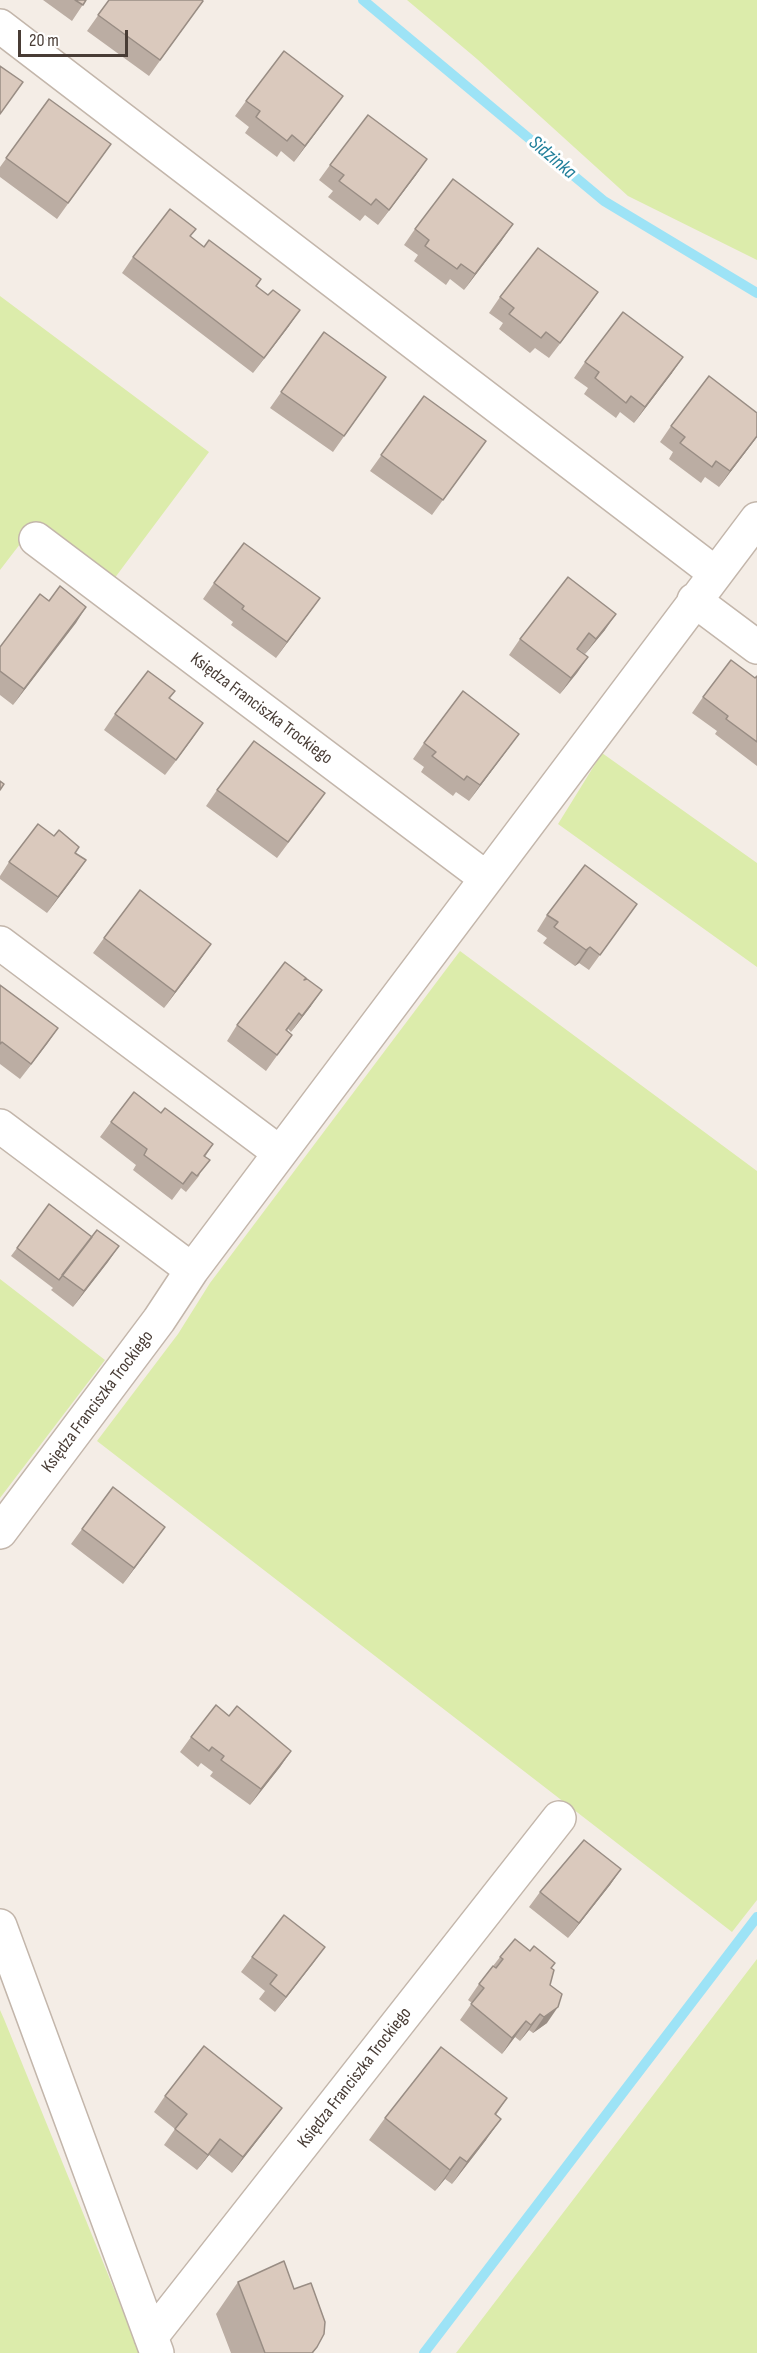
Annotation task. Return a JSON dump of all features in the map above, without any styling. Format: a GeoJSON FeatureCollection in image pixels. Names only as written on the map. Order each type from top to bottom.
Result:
{"type":"FeatureCollection","features":[{"type":"Feature","properties":{"kind":"street"},"geometry":{"type":"LineString","coordinates":[[0,26],[715,573]]}},
{"type":"Feature","properties":{"kind":"street","name":"Księdza Franciszka Trockiego"},"geometry":{"type":"LineString","coordinates":[[0,1532],[159,1320],[192,1270],[757,519]]}},
{"type":"Feature","properties":{"kind":"street","name":"Księdza Franciszka Trockiego"},"geometry":{"type":"LineString","coordinates":[[36,539],[486,878]]}},
{"type":"Feature","properties":{"kind":"street"},"geometry":{"type":"LineString","coordinates":[[694,600],[757,646]]}},
{"type":"Feature","properties":{"kind":"street"},"geometry":{"type":"LineString","coordinates":[[0,943],[280,1154]]}},
{"type":"Feature","properties":{"kind":"street"},"geometry":{"type":"LineString","coordinates":[[0,1126],[192,1270]]}},
{"type":"Feature","properties":{"kind":"street","name":"Księdza Franciszka Trockiego"},"geometry":{"type":"LineString","coordinates":[[154,2345],[559,1818]]}},
{"type":"Feature","properties":{"kind":"street","name":"Księdza Franciszka Trockiego"},"geometry":{"type":"LineString","coordinates":[[0,1926],[154,2345]]}},
{"type":"Feature","properties":{"kind":"green space"},"geometry":{"type":"Polygon","coordinates":[[[407,0],[757,0],[757,260],[628,196],[477,59],[407,0]]]}},
{"type":"Feature","properties":{"kind":"green space"},"geometry":{"type":"Polygon","coordinates":[[[0,296],[209,452],[111,583],[34,526],[0,570],[0,296]]]}},
{"type":"Feature","properties":{"kind":"green space"},"geometry":{"type":"Polygon","coordinates":[[[602,753],[757,863],[757,967],[558,824],[602,753]]]}},
{"type":"Feature","properties":{"kind":"green space"},"geometry":{"type":"Polygon","coordinates":[[[460,951],[757,1171],[757,1900],[732,1932],[97,1441],[178,1334],[210,1283],[460,951]]]}},
{"type":"Feature","properties":{"kind":"green space"},"geometry":{"type":"Polygon","coordinates":[[[0,1279],[105,1360],[0,1498],[0,1279]]]}},
{"type":"Feature","properties":{"kind":"green space"},"geometry":{"type":"Polygon","coordinates":[[[757,1959],[757,2353],[456,2353],[757,1959]]]}},
{"type":"Feature","properties":{"kind":"green space"},"geometry":{"type":"Polygon","coordinates":[[[0,2010],[4,2019],[140,2353],[0,2353],[0,2010]]]}},
{"type":"Feature","properties":{"kind":"building"},"geometry":{"type":"Polygon","coordinates":[[[75,0],[86,0],[83,5],[75,0]]]}},
{"type":"Feature","properties":{"kind":"building"},"geometry":{"type":"Polygon","coordinates":[[[109,0],[203,1],[160,60],[98,15],[109,0]]]}},
{"type":"Feature","properties":{"kind":"building"},"geometry":{"type":"Polygon","coordinates":[[[284,51],[343,96],[305,146],[292,135],[287,141],[256,117],[260,111],[246,101],[284,51]]]}},
{"type":"Feature","properties":{"kind":"building"},"geometry":{"type":"Polygon","coordinates":[[[0,66],[23,82],[0,114],[0,66]]]}},
{"type":"Feature","properties":{"kind":"building"},"geometry":{"type":"Polygon","coordinates":[[[49,99],[111,144],[68,203],[6,158],[49,99]]]}},
{"type":"Feature","properties":{"kind":"building"},"geometry":{"type":"Polygon","coordinates":[[[368,115],[427,159],[389,210],[376,199],[371,205],[339,181],[344,175],[330,165],[368,115]]]}},
{"type":"Feature","properties":{"kind":"building"},"geometry":{"type":"Polygon","coordinates":[[[453,179],[513,224],[475,274],[461,264],[457,269],[425,246],[429,240],[415,229],[453,179]]]}},
{"type":"Feature","properties":{"kind":"building"},"geometry":{"type":"Polygon","coordinates":[[[170,209],[196,229],[190,236],[204,247],[209,240],[261,279],[256,286],[268,295],[273,290],[300,310],[264,358],[133,257],[170,209]]]}},
{"type":"Feature","properties":{"kind":"building"},"geometry":{"type":"Polygon","coordinates":[[[538,248],[598,292],[560,343],[546,332],[541,338],[509,314],[514,308],[500,297],[538,248]]]}},
{"type":"Feature","properties":{"kind":"building"},"geometry":{"type":"Polygon","coordinates":[[[623,312],[683,357],[645,407],[631,396],[626,403],[595,378],[599,372],[585,362],[623,312]]]}},
{"type":"Feature","properties":{"kind":"building"},"geometry":{"type":"Polygon","coordinates":[[[324,332],[386,377],[344,436],[281,392],[324,332]]]}},
{"type":"Feature","properties":{"kind":"building"},"geometry":{"type":"Polygon","coordinates":[[[709,376],[757,413],[757,436],[730,471],[716,461],[712,467],[680,443],[685,437],[671,426],[709,376]]]}},
{"type":"Feature","properties":{"kind":"building"},"geometry":{"type":"Polygon","coordinates":[[[424,396],[486,441],[443,500],[381,455],[424,396]]]}},
{"type":"Feature","properties":{"kind":"building"},"geometry":{"type":"Polygon","coordinates":[[[244,543],[320,598],[287,642],[242,609],[244,606],[214,583],[244,543]]]}},
{"type":"Feature","properties":{"kind":"building"},"geometry":{"type":"Polygon","coordinates":[[[568,577],[616,614],[596,639],[589,633],[577,649],[588,657],[571,678],[520,639],[568,577]]]}},
{"type":"Feature","properties":{"kind":"building"},"geometry":{"type":"Polygon","coordinates":[[[60,586],[86,607],[24,689],[0,671],[0,647],[40,594],[49,601],[60,586]]]}},
{"type":"Feature","properties":{"kind":"building"},"geometry":{"type":"Polygon","coordinates":[[[731,660],[755,678],[757,676],[757,742],[726,719],[728,716],[703,697],[731,660]]]}},
{"type":"Feature","properties":{"kind":"building"},"geometry":{"type":"Polygon","coordinates":[[[148,671],[175,691],[169,698],[203,723],[176,760],[115,714],[148,671]]]}},
{"type":"Feature","properties":{"kind":"building"},"geometry":{"type":"Polygon","coordinates":[[[463,691],[519,734],[480,785],[467,776],[464,780],[432,756],[436,752],[424,743],[463,691]]]}},
{"type":"Feature","properties":{"kind":"building"},"geometry":{"type":"Polygon","coordinates":[[[254,741],[325,793],[288,842],[217,790],[254,741]]]}},
{"type":"Feature","properties":{"kind":"building"},"geometry":{"type":"Polygon","coordinates":[[[38,824],[54,836],[59,830],[79,847],[75,853],[86,860],[58,897],[9,862],[38,824]]]}},
{"type":"Feature","properties":{"kind":"building"},"geometry":{"type":"Polygon","coordinates":[[[585,865],[637,904],[600,955],[590,947],[586,950],[554,927],[558,922],[547,915],[585,865]]]}},
{"type":"Feature","properties":{"kind":"building"},"geometry":{"type":"Polygon","coordinates":[[[140,890],[211,944],[175,992],[104,938],[140,890]]]}},
{"type":"Feature","properties":{"kind":"building"},"geometry":{"type":"Polygon","coordinates":[[[285,962],[306,978],[304,980],[307,979],[322,990],[302,1016],[299,1013],[286,1030],[292,1035],[277,1055],[237,1025],[285,962]]]}},
{"type":"Feature","properties":{"kind":"building"},"geometry":{"type":"Polygon","coordinates":[[[0,985],[58,1028],[31,1064],[2,1042],[0,1044],[0,985]]]}},
{"type":"Feature","properties":{"kind":"building"},"geometry":{"type":"Polygon","coordinates":[[[134,1092],[161,1113],[165,1108],[213,1144],[204,1156],[210,1160],[197,1176],[192,1172],[183,1184],[144,1155],[147,1149],[111,1122],[134,1092]]]}},
{"type":"Feature","properties":{"kind":"building"},"geometry":{"type":"Polygon","coordinates":[[[49,1204],[92,1237],[59,1280],[17,1248],[49,1204]]]}},
{"type":"Feature","properties":{"kind":"building"},"geometry":{"type":"Polygon","coordinates":[[[97,1230],[119,1246],[84,1291],[62,1275],[97,1230]]]}},
{"type":"Feature","properties":{"kind":"building"},"geometry":{"type":"Polygon","coordinates":[[[113,1487],[165,1527],[134,1568],[82,1529],[113,1487]]]}},
{"type":"Feature","properties":{"kind":"building"},"geometry":{"type":"Polygon","coordinates":[[[216,1705],[229,1716],[237,1706],[291,1751],[261,1789],[221,1760],[224,1756],[212,1747],[209,1751],[191,1737],[216,1705]]]}},
{"type":"Feature","properties":{"kind":"building"},"geometry":{"type":"Polygon","coordinates":[[[584,1840],[621,1869],[579,1923],[540,1892],[584,1840]]]}},
{"type":"Feature","properties":{"kind":"building"},"geometry":{"type":"Polygon","coordinates":[[[284,1915],[325,1947],[286,1997],[270,1984],[277,1975],[252,1957],[284,1915]]]}},
{"type":"Feature","properties":{"kind":"building"},"geometry":{"type":"Polygon","coordinates":[[[515,1939],[530,1951],[534,1946],[555,1963],[551,1968],[554,1970],[550,1985],[562,1994],[558,2007],[544,2017],[540,2014],[531,2025],[526,2021],[512,2038],[471,2004],[484,1988],[479,1984],[493,1966],[496,1968],[503,1959],[500,1957],[515,1939]]]}},
{"type":"Feature","properties":{"kind":"building"},"geometry":{"type":"Polygon","coordinates":[[[204,2046],[282,2108],[243,2157],[220,2139],[208,2155],[175,2129],[187,2114],[165,2096],[204,2046]]]}},
{"type":"Feature","properties":{"kind":"building"},"geometry":{"type":"Polygon","coordinates":[[[441,2047],[507,2098],[495,2114],[501,2119],[467,2162],[460,2157],[450,2170],[385,2118],[441,2047]]]}},
{"type":"Feature","properties":{"kind":"building"},"geometry":{"type":"Polygon","coordinates":[[[284,2261],[294,2289],[311,2283],[325,2322],[324,2334],[312,2353],[265,2353],[238,2282],[284,2261]]]}},
{"type":"Feature","properties":{"kind":"waterway","name":"Sidzinka"},"geometry":{"type":"LineString","coordinates":[[363,0],[604,201],[757,293]]}},
{"type":"Feature","properties":{"kind":"waterway"},"geometry":{"type":"LineString","coordinates":[[424,2353],[757,1917]]}}]}
